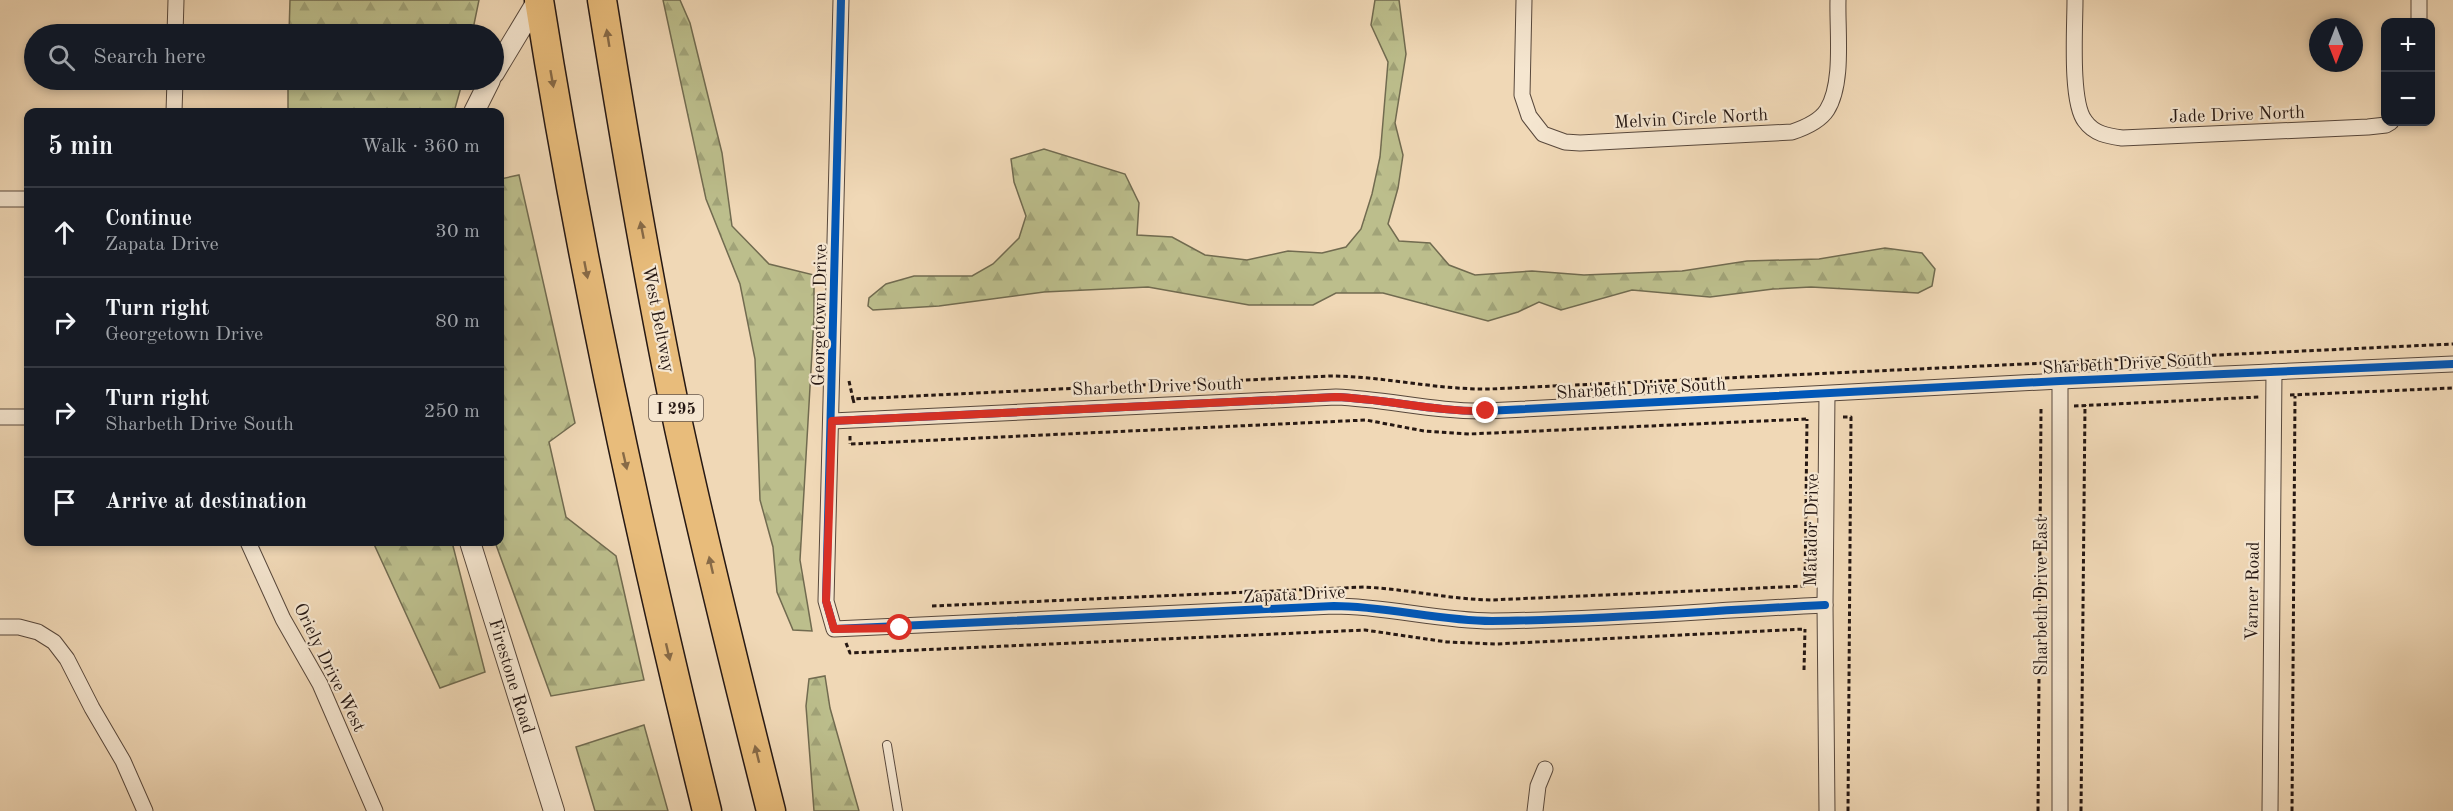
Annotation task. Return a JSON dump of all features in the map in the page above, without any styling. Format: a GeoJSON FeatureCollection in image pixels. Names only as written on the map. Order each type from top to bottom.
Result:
{"type":"FeatureCollection","features":[{"type":"Feature","properties":{"kind":"highway"},"geometry":{"type":"LineString","coordinates":[[538,0],[579,234],[617,425],[670,663],[706,811]]}},
{"type":"Feature","properties":{"kind":"highway","name":"West Beltway"},"geometry":{"type":"LineString","coordinates":[[602,0],[625,143],[679,427],[771,811]]}},
{"type":"Feature","properties":{"kind":"street"},"geometry":{"type":"LineString","coordinates":[[175,24],[176,0]]}},
{"type":"Feature","properties":{"kind":"street"},"geometry":{"type":"LineString","coordinates":[[504,56],[538,0]]}},
{"type":"Feature","properties":{"kind":"street","name":"Georgetown Drive"},"geometry":{"type":"LineString","coordinates":[[841,0],[826,601],[841,630]]}},
{"type":"Feature","properties":{"kind":"street","name":"Melvin Circle North"},"geometry":{"type":"LineString","coordinates":[[1524,0],[1521,94],[1534,125],[1552,139],[1580,143],[1792,132],[1813,122],[1826,111],[1837,87],[1838,0]]}},
{"type":"Feature","properties":{"kind":"street","name":"Jade Drive North"},"geometry":{"type":"LineString","coordinates":[[2075,0],[2076,103],[2086,124],[2104,136],[2122,138],[2381,126]]}},
{"type":"Feature","properties":{"kind":"street"},"geometry":{"type":"LineString","coordinates":[[2419,0],[2419,18]]}},
{"type":"Feature","properties":{"kind":"street"},"geometry":{"type":"LineString","coordinates":[[174,108],[175,90]]}},
{"type":"Feature","properties":{"kind":"street"},"geometry":{"type":"LineString","coordinates":[[476,108],[485,90]]}},
{"type":"Feature","properties":{"kind":"street"},"geometry":{"type":"LineString","coordinates":[[0,199],[24,199]]}},
{"type":"Feature","properties":{"kind":"street","name":"Sharbeth Drive South"},"geometry":{"type":"LineString","coordinates":[[832,421],[1336,397],[1366,398],[1458,411],[2453,364]]}},
{"type":"Feature","properties":{"kind":"street","name":"Varner Road"},"geometry":{"type":"LineString","coordinates":[[2270,811],[2274,372]]}},
{"type":"Feature","properties":{"kind":"street","name":"Sharbeth Drive East"},"geometry":{"type":"LineString","coordinates":[[2060,381],[2060,811]]}},
{"type":"Feature","properties":{"kind":"street","name":"Matador Drive"},"geometry":{"type":"LineString","coordinates":[[1827,394],[1825,605],[1827,811]]}},
{"type":"Feature","properties":{"kind":"street"},"geometry":{"type":"LineString","coordinates":[[0,417],[24,417]]}},
{"type":"Feature","properties":{"kind":"street","name":"Oriely Drive West"},"geometry":{"type":"LineString","coordinates":[[250,546],[283,619],[320,684],[375,811]]}},
{"type":"Feature","properties":{"kind":"street","name":"Firestone Road"},"geometry":{"type":"LineString","coordinates":[[471,546],[554,811]]}},
{"type":"Feature","properties":{"kind":"street","name":"Zapata Drive"},"geometry":{"type":"LineString","coordinates":[[841,630],[1334,606],[1377,608],[1433,617],[1491,621],[1825,605]]}},
{"type":"Feature","properties":{"kind":"street"},"geometry":{"type":"LineString","coordinates":[[0,627],[20,627],[38,632],[54,642],[67,659],[123,761],[145,811]]}},
{"type":"Feature","properties":{"kind":"street"},"geometry":{"type":"LineString","coordinates":[[1535,811],[1538,786],[1545,770]]}},
{"type":"Feature","properties":{"kind":"lane"},"geometry":{"type":"LineString","coordinates":[[887,745],[898,811]]}},
{"type":"Feature","properties":{"kind":"path"},"geometry":{"type":"LineString","coordinates":[[854,408],[853,399],[1329,376],[1364,377],[1467,389],[1490,389],[2453,344]]}},
{"type":"Feature","properties":{"kind":"path"},"geometry":{"type":"LineString","coordinates":[[2038,811],[2041,409],[2453,388]]}},
{"type":"Feature","properties":{"kind":"path"},"geometry":{"type":"LineString","coordinates":[[2292,811],[2295,395]]}},
{"type":"Feature","properties":{"kind":"path"},"geometry":{"type":"LineString","coordinates":[[2081,811],[2085,405]]}},
{"type":"Feature","properties":{"kind":"path"},"geometry":{"type":"LineString","coordinates":[[845,448],[850,444],[1366,420],[1424,430],[1469,434],[1807,418]]}},
{"type":"Feature","properties":{"kind":"path"},"geometry":{"type":"LineString","coordinates":[[850,435],[850,444]]}},
{"type":"Feature","properties":{"kind":"path"},"geometry":{"type":"LineString","coordinates":[[841,630],[850,654],[1335,630],[1386,632],[1447,642],[1496,644],[1804,629]]}},
{"type":"Feature","properties":{"kind":"green space"},"geometry":{"type":"Polygon","coordinates":[[[290,0],[479,0],[474,24],[289,24],[290,0]]]}},
{"type":"Feature","properties":{"kind":"green space"},"geometry":{"type":"Polygon","coordinates":[[[663,0],[680,0],[690,23],[722,153],[732,226],[769,264],[814,275],[814,318],[800,560],[812,631],[793,630],[777,592],[773,547],[760,500],[755,359],[740,284],[706,199],[663,0]]]}},
{"type":"Feature","properties":{"kind":"green space"},"geometry":{"type":"Polygon","coordinates":[[[1375,0],[1399,0],[1406,54],[1395,123],[1403,155],[1398,188],[1388,224],[1399,241],[1430,243],[1449,265],[1475,275],[1532,271],[1584,275],[1682,271],[1747,261],[1819,259],[1885,248],[1922,253],[1935,269],[1932,286],[1918,293],[1811,287],[1710,297],[1632,290],[1561,310],[1539,302],[1518,312],[1488,321],[1383,293],[1336,293],[1313,305],[1249,305],[1148,287],[1044,292],[939,306],[873,310],[868,306],[869,298],[886,284],[914,276],[972,276],[993,264],[1019,238],[1026,216],[1014,182],[1011,159],[1044,149],[1125,174],[1139,203],[1137,235],[1172,237],[1205,255],[1247,260],[1288,251],[1322,253],[1346,247],[1361,229],[1380,157],[1388,62],[1371,25],[1375,0]]]}},
{"type":"Feature","properties":{"kind":"green space"},"geometry":{"type":"Polygon","coordinates":[[[288,90],[460,90],[455,108],[288,108],[288,90]]]}},
{"type":"Feature","properties":{"kind":"green space"},"geometry":{"type":"Polygon","coordinates":[[[519,175],[575,423],[549,442],[566,517],[616,556],[644,680],[551,696],[496,546],[504,546],[504,178],[519,175]]]}},
{"type":"Feature","properties":{"kind":"green space"},"geometry":{"type":"Polygon","coordinates":[[[375,546],[453,546],[485,672],[440,688],[375,546]]]}},
{"type":"Feature","properties":{"kind":"green space"},"geometry":{"type":"Polygon","coordinates":[[[825,676],[830,708],[859,811],[814,811],[806,706],[809,679],[825,676]]]}},
{"type":"Feature","properties":{"kind":"green space"},"geometry":{"type":"Polygon","coordinates":[[[644,725],[668,811],[595,811],[576,747],[644,725]]]}},
{"type":"Feature","properties":{"kind":"cycle path"},"geometry":{"type":"LineString","coordinates":[[841,0],[826,601],[834,629],[1334,606],[1492,621],[1617,617],[1825,605]]}},
{"type":"Feature","properties":{"kind":"cycle path"},"geometry":{"type":"LineString","coordinates":[[832,421],[1336,397],[1449,410],[1486,411],[2060,381],[2453,364]]}},
{"type":"Feature","properties":{"kind":"route"},"geometry":{"type":"LineString","coordinates":[[900,628],[834,629],[826,601],[832,421],[1336,397],[1366,398],[1431,409],[1486,411]]}}]}
